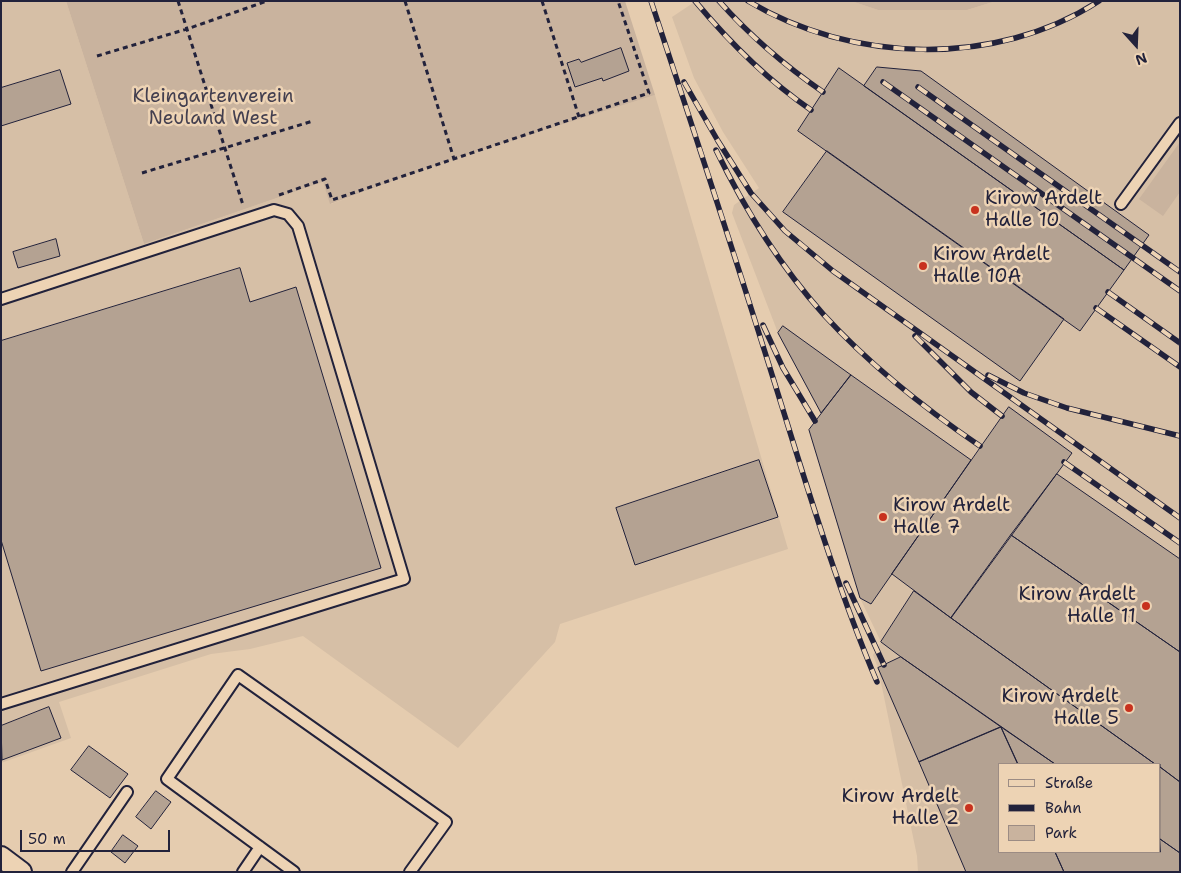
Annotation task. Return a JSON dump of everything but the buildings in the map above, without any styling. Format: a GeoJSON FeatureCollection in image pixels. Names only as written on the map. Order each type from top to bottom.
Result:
{"type":"FeatureCollection","features":[{"type":"Feature","properties":{"kind":"street"},"geometry":{"type":"LineString","coordinates":[[1,857],[21,872]]}},
{"type":"Feature","properties":{"kind":"lane"},"geometry":{"type":"LineString","coordinates":[[1121,204],[1180,123]]}},
{"type":"Feature","properties":{"kind":"lane"},"geometry":{"type":"LineString","coordinates":[[1,299],[274,210],[288,214],[298,226],[404,579],[1,704]]}},
{"type":"Feature","properties":{"kind":"lane"},"geometry":{"type":"LineString","coordinates":[[294,872],[167,779],[238,675],[446,822],[410,872]]}},
{"type":"Feature","properties":{"kind":"lane"},"geometry":{"type":"LineString","coordinates":[[72,872],[127,792]]}},
{"type":"Feature","properties":{"kind":"lane"},"geometry":{"type":"LineString","coordinates":[[242,872],[260,847]]}},
{"type":"Feature","properties":{"kind":"path"},"geometry":{"type":"LineString","coordinates":[[178,1],[244,207]]}},
{"type":"Feature","properties":{"kind":"path"},"geometry":{"type":"LineString","coordinates":[[98,56],[187,29],[267,1]]}},
{"type":"Feature","properties":{"kind":"path"},"geometry":{"type":"LineString","coordinates":[[406,1],[454,159]]}},
{"type":"Feature","properties":{"kind":"path"},"geometry":{"type":"LineString","coordinates":[[542,1],[579,117]]}},
{"type":"Feature","properties":{"kind":"path"},"geometry":{"type":"LineString","coordinates":[[271,198],[325,179],[332,200],[648,94],[618,1]]}},
{"type":"Feature","properties":{"kind":"path"},"geometry":{"type":"LineString","coordinates":[[142,173],[313,121]]}},
{"type":"Feature","properties":{"kind":"shaded area"},"geometry":{"type":"Polygon","coordinates":[[[1,1],[66,1],[144,244],[323,182],[331,204],[454,159],[655,95],[788,549],[560,624],[555,642],[458,748],[303,636],[250,649],[211,654],[59,702],[71,738],[1,763],[1,1]]]}},
{"type":"Feature","properties":{"kind":"shaded area"},"geometry":{"type":"Polygon","coordinates":[[[696,1],[851,1],[878,10],[967,10],[996,1],[1180,1],[1180,872],[918,872],[917,856],[878,668],[873,655],[881,642],[860,598],[809,430],[821,413],[778,333],[732,213],[734,205],[759,188],[723,132],[694,78],[672,17],[696,1]]]}},
{"type":"Feature","properties":{"kind":"green space","name":"Kleingartenverein Neuland West"},"geometry":{"type":"Polygon","coordinates":[[[66,1],[625,1],[655,95],[454,159],[330,204],[323,182],[144,244],[66,1]]]}},
{"type":"Feature","properties":{"kind":"green space"},"geometry":{"type":"Polygon","coordinates":[[[851,1],[996,1],[967,10],[878,10],[851,1]]]}},
{"type":"Feature","properties":{"kind":"green space"},"geometry":{"type":"Polygon","coordinates":[[[1180,142],[1180,192],[1163,216],[1139,199],[1180,142]]]}},
{"type":"Feature","properties":{"kind":"railway"},"geometry":{"type":"LineString","coordinates":[[651,1],[736,260],[830,558],[877,682]]}},
{"type":"Feature","properties":{"kind":"railway"},"geometry":{"type":"LineString","coordinates":[[695,1],[749,60],[811,110]]}},
{"type":"Feature","properties":{"kind":"railway"},"geometry":{"type":"LineString","coordinates":[[719,1],[768,50],[823,92]]}},
{"type":"Feature","properties":{"kind":"railway"},"geometry":{"type":"LineString","coordinates":[[748,1],[788,22],[832,37],[877,46],[923,49],[970,47],[1015,38],[1059,23],[1099,1]]}},
{"type":"Feature","properties":{"kind":"railway"},"geometry":{"type":"LineString","coordinates":[[684,82],[751,193],[785,231],[833,271],[1180,518]]}},
{"type":"Feature","properties":{"kind":"railway"},"geometry":{"type":"LineString","coordinates":[[883,82],[1180,291]]}},
{"type":"Feature","properties":{"kind":"railway"},"geometry":{"type":"LineString","coordinates":[[918,87],[1180,272]]}},
{"type":"Feature","properties":{"kind":"railway"},"geometry":{"type":"LineString","coordinates":[[716,150],[764,236],[808,297],[824,315],[898,385],[938,417],[980,446]]}},
{"type":"Feature","properties":{"kind":"railway"},"geometry":{"type":"LineString","coordinates":[[1108,292],[1180,343]]}},
{"type":"Feature","properties":{"kind":"railway"},"geometry":{"type":"LineString","coordinates":[[1096,308],[1180,367]]}},
{"type":"Feature","properties":{"kind":"railway"},"geometry":{"type":"LineString","coordinates":[[763,325],[783,368],[815,421]]}},
{"type":"Feature","properties":{"kind":"railway"},"geometry":{"type":"LineString","coordinates":[[915,336],[971,392],[1002,416]]}},
{"type":"Feature","properties":{"kind":"railway"},"geometry":{"type":"LineString","coordinates":[[988,375],[1024,393],[1067,408],[1180,436]]}},
{"type":"Feature","properties":{"kind":"railway"},"geometry":{"type":"LineString","coordinates":[[1064,462],[1180,543]]}},
{"type":"Feature","properties":{"kind":"railway"},"geometry":{"type":"LineString","coordinates":[[846,583],[884,665]]}},
{"type":"Feature","properties":{"kind":"place","name":"Kirow Ardelt Halle 10"},"geometry":{"type":"Point","coordinates":[975,210]}},
{"type":"Feature","properties":{"kind":"place","name":"Kirow Ardelt Halle 10A"},"geometry":{"type":"Point","coordinates":[923,266]}},
{"type":"Feature","properties":{"kind":"place","name":"Kirow Ardelt Halle 7"},"geometry":{"type":"Point","coordinates":[883,517]}},
{"type":"Feature","properties":{"kind":"place","name":"Kirow Ardelt Halle 11"},"geometry":{"type":"Point","coordinates":[1146,606]}},
{"type":"Feature","properties":{"kind":"place","name":"Kirow Ardelt Halle 5"},"geometry":{"type":"Point","coordinates":[1129,708]}},
{"type":"Feature","properties":{"kind":"place","name":"Kirow Ardelt Halle 2"},"geometry":{"type":"Point","coordinates":[969,808]}}]}
